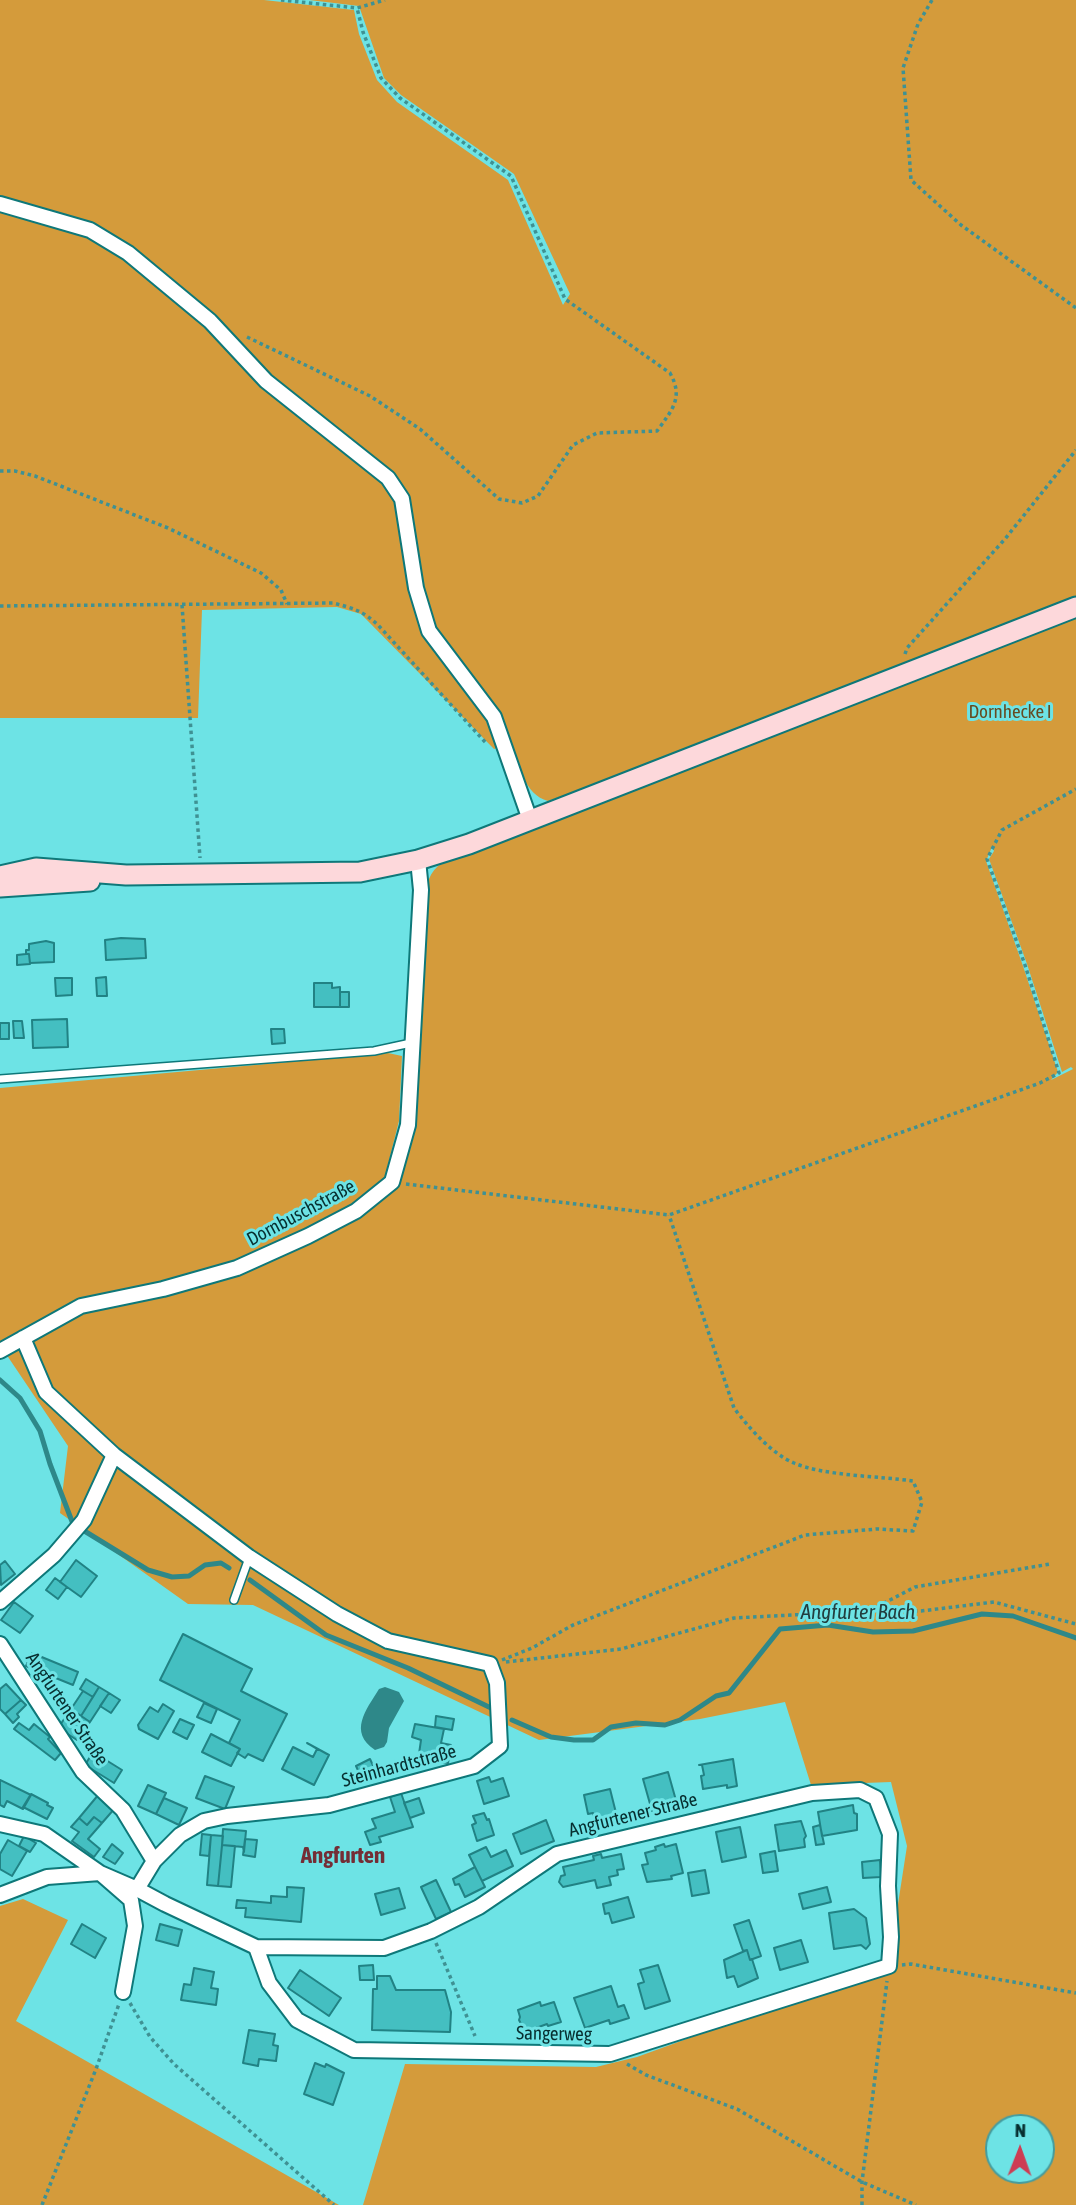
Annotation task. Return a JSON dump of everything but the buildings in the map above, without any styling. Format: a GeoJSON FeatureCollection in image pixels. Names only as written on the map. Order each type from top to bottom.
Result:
{"type":"FeatureCollection","features":[{"type":"Feature","properties":{"kind":"main road"},"geometry":{"type":"LineString","coordinates":[[0,876],[36,868],[126,875],[360,872],[418,860],[469,844],[1076,607]]}},
{"type":"Feature","properties":{"kind":"main road"},"geometry":{"type":"LineString","coordinates":[[0,887],[77,883],[126,875]]}},
{"type":"Feature","properties":{"kind":"street"},"geometry":{"type":"LineString","coordinates":[[0,204],[90,230],[128,253],[210,321],[266,381],[388,478],[402,499],[416,589],[429,631],[494,717],[530,820]]}},
{"type":"Feature","properties":{"kind":"street"},"geometry":{"type":"LineString","coordinates":[[392,1182],[408,1125],[421,890],[418,860]]}},
{"type":"Feature","properties":{"kind":"street","name":"Dornbuschstraße"},"geometry":{"type":"LineString","coordinates":[[0,1351],[81,1306],[163,1289],[237,1268],[356,1211],[392,1182]]}},
{"type":"Feature","properties":{"kind":"street"},"geometry":{"type":"LineString","coordinates":[[23,1338],[46,1392],[114,1455],[250,1557],[337,1614],[388,1641],[490,1664]]}},
{"type":"Feature","properties":{"kind":"street"},"geometry":{"type":"LineString","coordinates":[[0,1602],[54,1555],[84,1520],[114,1455]]}},
{"type":"Feature","properties":{"kind":"street","name":"Angfurtener Straße"},"geometry":{"type":"LineString","coordinates":[[0,1644],[83,1772],[123,1810],[154,1861]]}},
{"type":"Feature","properties":{"kind":"street","name":"Steinhardtstraße"},"geometry":{"type":"LineString","coordinates":[[137,1889],[154,1861],[180,1835],[204,1821],[329,1805],[474,1766],[500,1746],[497,1683],[490,1664]]}},
{"type":"Feature","properties":{"kind":"street","name":"Angfurtener Straße"},"geometry":{"type":"LineString","coordinates":[[137,1889],[256,1947],[384,1948],[431,1931],[479,1907],[557,1854],[812,1793],[860,1790],[876,1798],[890,1834],[889,1966]]}},
{"type":"Feature","properties":{"kind":"street"},"geometry":{"type":"LineString","coordinates":[[0,1824],[44,1834],[100,1873],[131,1900],[135,1926],[123,1992]]}},
{"type":"Feature","properties":{"kind":"street"},"geometry":{"type":"LineString","coordinates":[[0,1895],[47,1877],[100,1873],[137,1889]]}},
{"type":"Feature","properties":{"kind":"street","name":"Sangerweg"},"geometry":{"type":"LineString","coordinates":[[256,1947],[269,1983],[298,2020],[354,2050],[610,2054],[889,1966]]}},
{"type":"Feature","properties":{"kind":"lane"},"geometry":{"type":"LineString","coordinates":[[0,1079],[374,1051],[411,1043]]}},
{"type":"Feature","properties":{"kind":"lane"},"geometry":{"type":"LineString","coordinates":[[234,1600],[250,1557]]}},
{"type":"Feature","properties":{"kind":"path"},"geometry":{"type":"LineString","coordinates":[[281,0],[357,8],[385,0]]}},
{"type":"Feature","properties":{"kind":"path"},"geometry":{"type":"LineString","coordinates":[[932,0],[918,24],[903,68],[911,180],[961,225],[1076,308]]}},
{"type":"Feature","properties":{"kind":"path"},"geometry":{"type":"LineString","coordinates":[[244,336],[370,396],[420,429],[499,499],[522,503],[538,496],[573,445],[597,433],[657,431],[675,406],[677,386],[670,373],[565,299],[511,176],[400,98],[382,78],[363,32],[357,8]]}},
{"type":"Feature","properties":{"kind":"path"},"geometry":{"type":"LineString","coordinates":[[898,677],[907,648],[1004,539],[1076,450]]}},
{"type":"Feature","properties":{"kind":"path"},"geometry":{"type":"LineString","coordinates":[[0,471],[15,471],[35,476],[168,528],[261,573],[281,590],[287,604]]}},
{"type":"Feature","properties":{"kind":"path"},"geometry":{"type":"LineString","coordinates":[[0,606],[333,603],[363,612],[378,625],[486,743]]}},
{"type":"Feature","properties":{"kind":"path"},"geometry":{"type":"LineString","coordinates":[[181,605],[202,874]]}},
{"type":"Feature","properties":{"kind":"path"},"geometry":{"type":"LineString","coordinates":[[392,1182],[669,1215],[1040,1083],[1059,1073],[1025,965],[987,859],[1002,830],[1076,789]]}},
{"type":"Feature","properties":{"kind":"path"},"geometry":{"type":"LineString","coordinates":[[490,1664],[532,1648],[573,1625],[805,1535],[877,1529],[914,1531],[922,1502],[913,1480],[818,1470],[792,1462],[751,1432],[734,1408],[669,1215]]}},
{"type":"Feature","properties":{"kind":"path"},"geometry":{"type":"LineString","coordinates":[[869,1611],[915,1587],[1050,1564]]}},
{"type":"Feature","properties":{"kind":"path"},"geometry":{"type":"LineString","coordinates":[[490,1664],[621,1649],[734,1618],[921,1611],[994,1602],[1076,1624]]}},
{"type":"Feature","properties":{"kind":"path"},"geometry":{"type":"LineString","coordinates":[[431,1931],[482,2052]]}},
{"type":"Feature","properties":{"kind":"path"},"geometry":{"type":"LineString","coordinates":[[862,2205],[862,2182],[889,1966],[911,1964],[1076,1993]]}},
{"type":"Feature","properties":{"kind":"path"},"geometry":{"type":"LineString","coordinates":[[42,2205],[96,2069],[123,1992]]}},
{"type":"Feature","properties":{"kind":"path"},"geometry":{"type":"LineString","coordinates":[[123,1992],[150,2037],[174,2064],[334,2205]]}},
{"type":"Feature","properties":{"kind":"path"},"geometry":{"type":"LineString","coordinates":[[610,2054],[646,2075],[737,2109],[862,2182],[916,2205]]}},
{"type":"Feature","properties":{"kind":"green space"},"geometry":{"type":"Polygon","coordinates":[[[0,0],[264,0],[354,10],[359,34],[377,80],[397,102],[508,180],[563,305],[570,294],[514,174],[401,95],[384,78],[359,6],[309,0],[1076,0],[1076,599],[625,774],[548,801],[540,798],[528,786],[509,744],[494,749],[361,614],[337,607],[202,610],[198,718],[0,718],[0,0]]]}},
{"type":"Feature","properties":{"kind":"green space","name":"Dornhecke I"},"geometry":{"type":"Polygon","coordinates":[[[1076,616],[1076,2205],[363,2205],[405,2064],[596,2067],[637,2057],[747,2017],[887,1975],[907,1846],[891,1782],[811,1785],[785,1702],[700,1719],[539,1740],[253,1605],[188,1604],[60,1513],[68,1446],[0,1345],[0,1088],[388,1053],[402,1056],[399,1121],[378,1204],[403,1173],[412,1141],[429,879],[434,870],[451,858],[502,842],[712,756],[1076,616]],[[992,847],[986,861],[1058,1072],[1051,1080],[1073,1069],[1071,1067],[1062,1072],[989,859],[994,851],[992,847]]]}},
{"type":"Feature","properties":{"kind":"green space"},"geometry":{"type":"Polygon","coordinates":[[[23,1899],[68,1920],[16,2021],[339,2205],[0,2205],[0,1906],[23,1899]]]}},
{"type":"Feature","properties":{"kind":"water"},"geometry":{"type":"Polygon","coordinates":[[[385,1687],[399,1692],[404,1701],[389,1728],[387,1742],[384,1747],[375,1750],[362,1736],[362,1721],[379,1689],[385,1687]]]}},
{"type":"Feature","properties":{"kind":"waterway","name":"Angfurter Bach"},"geometry":{"type":"LineString","coordinates":[[0,1380],[20,1398],[40,1431],[73,1524],[148,1570],[172,1577],[189,1576],[205,1565],[221,1563],[229,1568]]}},
{"type":"Feature","properties":{"kind":"waterway","name":"Angfurter Bach"},"geometry":{"type":"LineString","coordinates":[[250,1580],[326,1635],[408,1668],[491,1708]]}},
{"type":"Feature","properties":{"kind":"waterway","name":"Angfurter Bach"},"geometry":{"type":"LineString","coordinates":[[512,1720],[551,1737],[574,1740],[593,1740],[611,1727],[636,1723],[665,1725],[680,1720],[716,1696],[729,1693],[780,1629],[828,1625],[873,1632],[913,1631],[982,1614],[1013,1616],[1076,1638]]}},
{"type":"Feature","properties":{"kind":"district","name":"Angfurten"},"geometry":{"type":"Point","coordinates":[343,1856]}}]}
